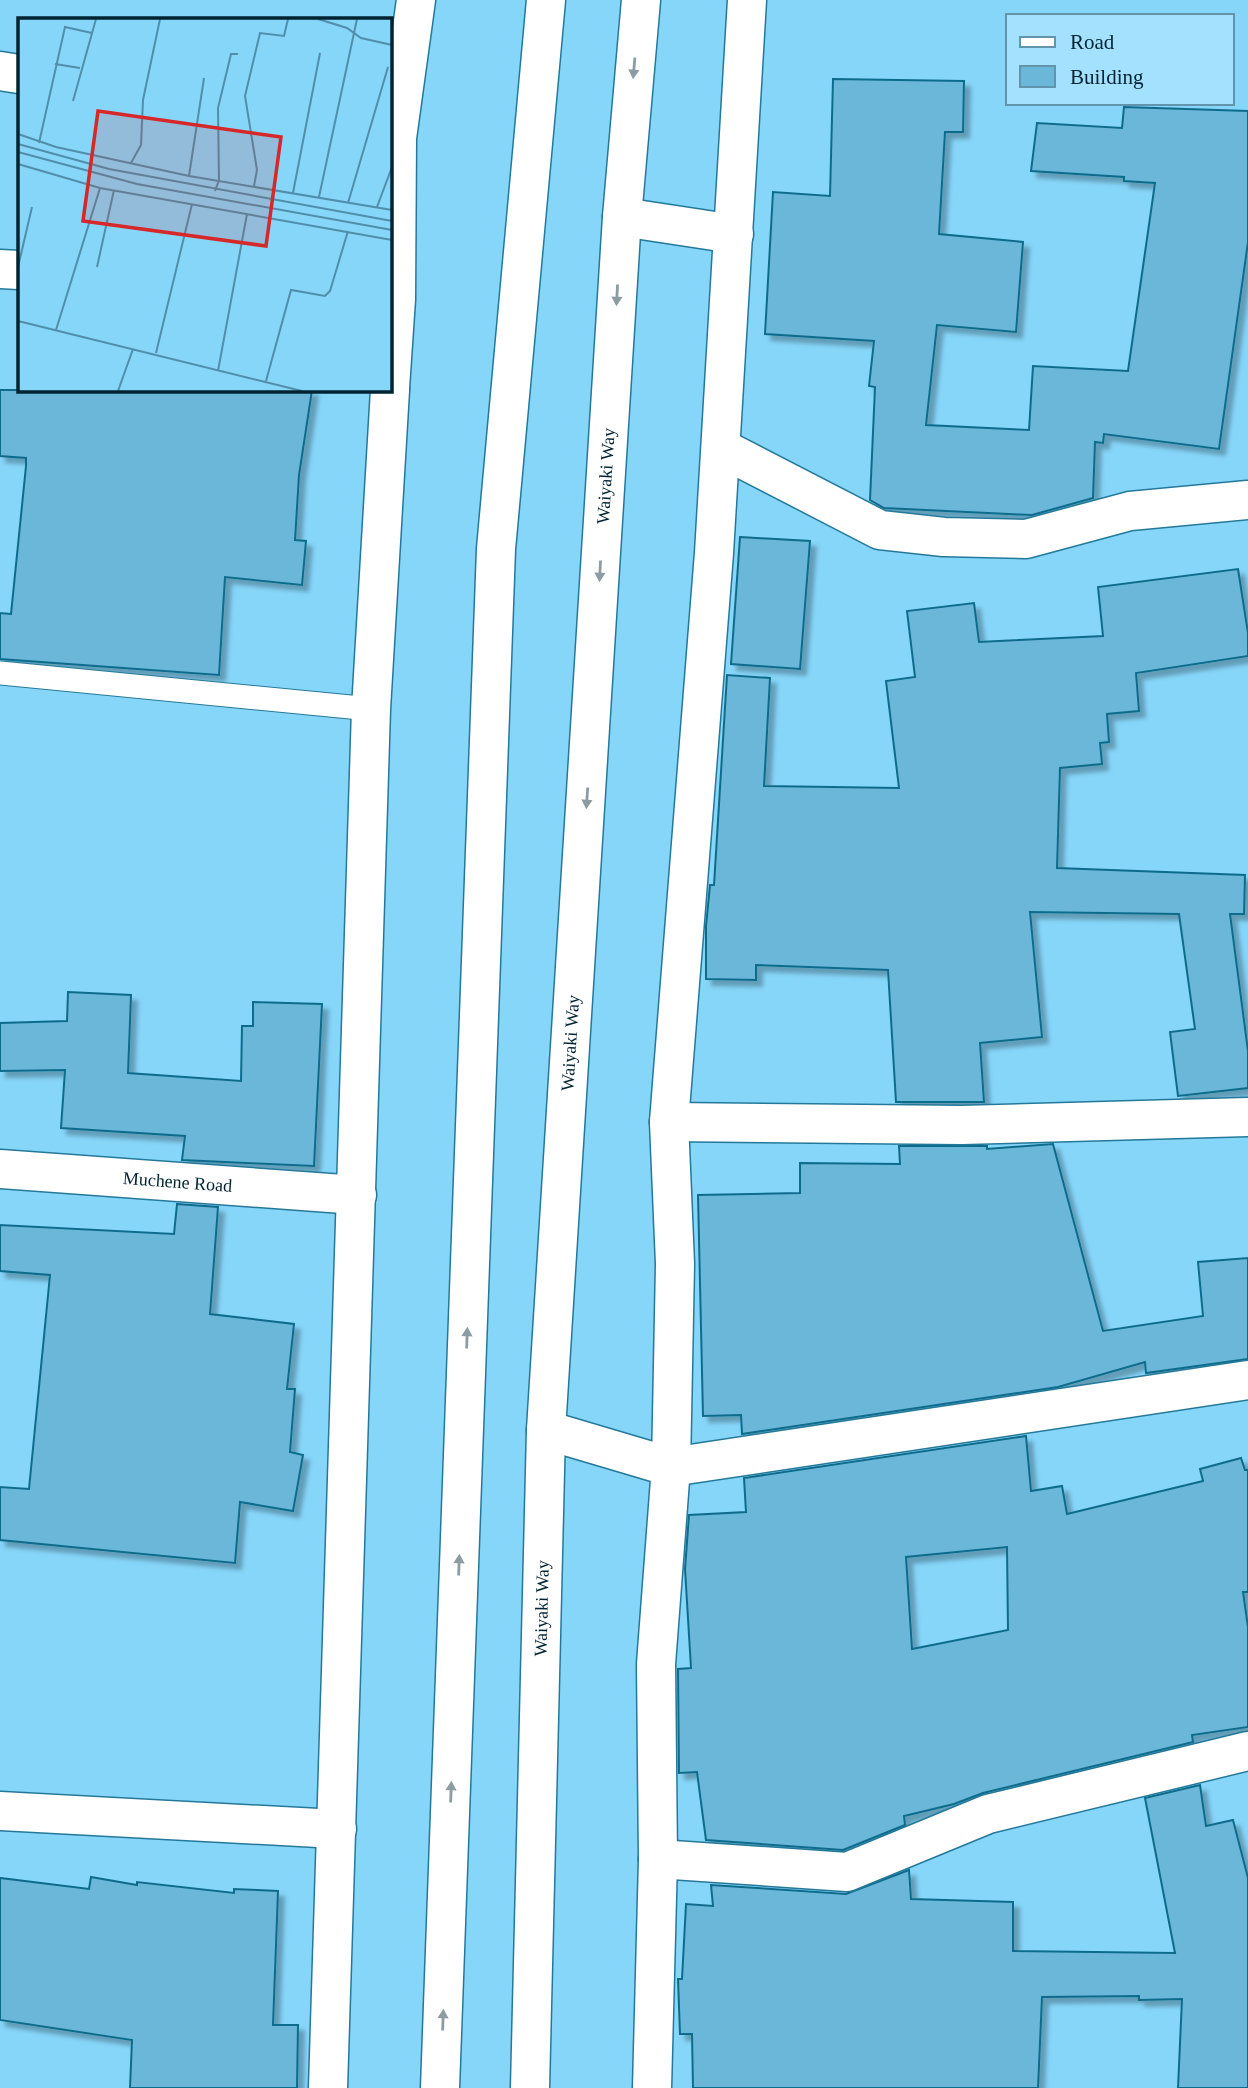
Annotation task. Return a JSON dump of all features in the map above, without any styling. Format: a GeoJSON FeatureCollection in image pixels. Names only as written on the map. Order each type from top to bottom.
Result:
{"type":"FeatureCollection","features":[{"type":"Feature","properties":{"kind":"main road"},"geometry":{"type":"LineString","coordinates":[[392,328],[393,137],[416,0]]}},
{"type":"Feature","properties":{"kind":"main road"},"geometry":{"type":"LineString","coordinates":[[440,2088],[496,549],[547,0]]}},
{"type":"Feature","properties":{"kind":"main road","name":"Waiyaki Way"},"geometry":{"type":"LineString","coordinates":[[530,2088],[546,1430],[622,217],[641,0]]}},
{"type":"Feature","properties":{"kind":"main road"},"geometry":{"type":"LineString","coordinates":[[653,2088],[659,1860],[656,1664],[671,1466],[675,1264],[669,1122],[721,448],[747,0]]}},
{"type":"Feature","properties":{"kind":"main road"},"geometry":{"type":"LineString","coordinates":[[0,71],[18,74]]}},
{"type":"Feature","properties":{"kind":"main road"},"geometry":{"type":"LineString","coordinates":[[622,217],[734,234]]}},
{"type":"Feature","properties":{"kind":"main road"},"geometry":{"type":"LineString","coordinates":[[0,269],[18,270]]}},
{"type":"Feature","properties":{"kind":"main road"},"geometry":{"type":"LineString","coordinates":[[328,2088],[371,709],[390,392]]}},
{"type":"Feature","properties":{"kind":"main road"},"geometry":{"type":"LineString","coordinates":[[721,448],[880,530],[944,537],[1026,539],[1130,511],[1248,500]]}},
{"type":"Feature","properties":{"kind":"main road"},"geometry":{"type":"LineString","coordinates":[[669,1122],[962,1125],[1248,1117]]}},
{"type":"Feature","properties":{"kind":"main road","name":"Muchene Road"},"geometry":{"type":"LineString","coordinates":[[0,1169],[357,1195]]}},
{"type":"Feature","properties":{"kind":"main road"},"geometry":{"type":"LineString","coordinates":[[546,1430],[671,1466],[1248,1380]]}},
{"type":"Feature","properties":{"kind":"main road"},"geometry":{"type":"LineString","coordinates":[[659,1860],[846,1872],[988,1814],[1248,1751]]}},
{"type":"Feature","properties":{"kind":"main road"},"geometry":{"type":"LineString","coordinates":[[0,1811],[337,1829]]}},
{"type":"Feature","properties":{"kind":"lane"},"geometry":{"type":"LineString","coordinates":[[0,673],[371,709]]}},
{"type":"Feature","properties":{"kind":"building"},"geometry":{"type":"Polygon","coordinates":[[[833,79],[964,81],[963,132],[945,132],[939,234],[1023,242],[1016,332],[937,325],[926,425],[1029,430],[1033,366],[1128,371],[1155,183],[1124,181],[1124,177],[1031,171],[1037,123],[1122,128],[1124,107],[1248,111],[1248,242],[1219,449],[1104,434],[1103,443],[1095,442],[1093,498],[1032,515],[884,508],[870,500],[875,387],[869,386],[874,341],[765,334],[773,192],[830,196],[833,79]]]}},
{"type":"Feature","properties":{"kind":"building"},"geometry":{"type":"Polygon","coordinates":[[[0,390],[312,392],[299,475],[295,540],[306,541],[302,585],[225,577],[219,675],[0,659],[0,613],[11,614],[26,458],[0,456],[0,390]]]}},
{"type":"Feature","properties":{"kind":"building"},"geometry":{"type":"Polygon","coordinates":[[[740,537],[810,541],[800,669],[731,664],[740,537]]]}},
{"type":"Feature","properties":{"kind":"building"},"geometry":{"type":"Polygon","coordinates":[[[1238,569],[1248,633],[1248,656],[1136,673],[1139,711],[1107,714],[1109,742],[1100,743],[1102,764],[1060,768],[1057,868],[1245,875],[1244,914],[1230,914],[1248,1051],[1248,1088],[1178,1096],[1170,1032],[1195,1029],[1179,914],[1030,912],[1042,1037],[980,1043],[984,1102],[896,1102],[888,970],[756,965],[756,980],[706,979],[706,926],[710,885],[714,885],[727,675],[770,678],[764,786],[899,788],[886,681],[915,677],[907,611],[974,603],[979,642],[1103,636],[1098,587],[1238,569]]]}},
{"type":"Feature","properties":{"kind":"building"},"geometry":{"type":"Polygon","coordinates":[[[68,992],[131,995],[128,1073],[241,1081],[242,1026],[253,1026],[253,1002],[322,1004],[314,1166],[182,1160],[185,1136],[61,1128],[65,1070],[0,1071],[0,1023],[67,1021],[68,992]]]}},
{"type":"Feature","properties":{"kind":"building"},"geometry":{"type":"Polygon","coordinates":[[[1053,1144],[1103,1331],[1203,1316],[1198,1262],[1248,1258],[1248,1359],[1146,1373],[1145,1362],[1058,1387],[742,1434],[741,1415],[703,1416],[698,1195],[800,1193],[800,1163],[900,1164],[899,1146],[987,1146],[987,1149],[1053,1144]]]}},
{"type":"Feature","properties":{"kind":"building"},"geometry":{"type":"Polygon","coordinates":[[[177,1204],[218,1207],[210,1314],[294,1324],[287,1389],[295,1389],[290,1452],[303,1455],[293,1511],[240,1502],[235,1563],[0,1540],[0,1487],[29,1489],[50,1275],[0,1271],[0,1225],[174,1234],[177,1204]]]}},
{"type":"Feature","properties":{"kind":"building"},"geometry":{"type":"Polygon","coordinates":[[[1026,1436],[1031,1491],[1062,1486],[1067,1514],[1203,1481],[1200,1469],[1241,1458],[1245,1470],[1248,1470],[1248,1592],[1243,1592],[1248,1627],[1248,1727],[1192,1735],[1193,1742],[983,1793],[954,1804],[904,1816],[905,1825],[843,1850],[706,1840],[697,1772],[679,1773],[678,1669],[691,1668],[685,1569],[689,1515],[746,1512],[744,1478],[1026,1436]],[[1007,1547],[906,1557],[912,1649],[1008,1630],[1007,1547]]]}},
{"type":"Feature","properties":{"kind":"building"},"geometry":{"type":"Polygon","coordinates":[[[1200,1785],[1206,1826],[1233,1820],[1248,1878],[1248,2088],[1178,2088],[1182,1999],[1139,2000],[1139,1996],[1042,1997],[1038,2088],[693,2088],[692,2034],[680,2034],[678,1979],[682,1979],[686,1904],[713,1906],[711,1885],[846,1894],[909,1870],[911,1899],[1013,1902],[1013,1951],[1175,1953],[1145,1798],[1200,1785]]]}},
{"type":"Feature","properties":{"kind":"building"},"geometry":{"type":"Polygon","coordinates":[[[91,1877],[137,1885],[137,1882],[234,1893],[234,1889],[278,1891],[273,2025],[298,2025],[297,2088],[130,2088],[132,2040],[0,2020],[0,1878],[89,1889],[91,1877]]]}}]}
